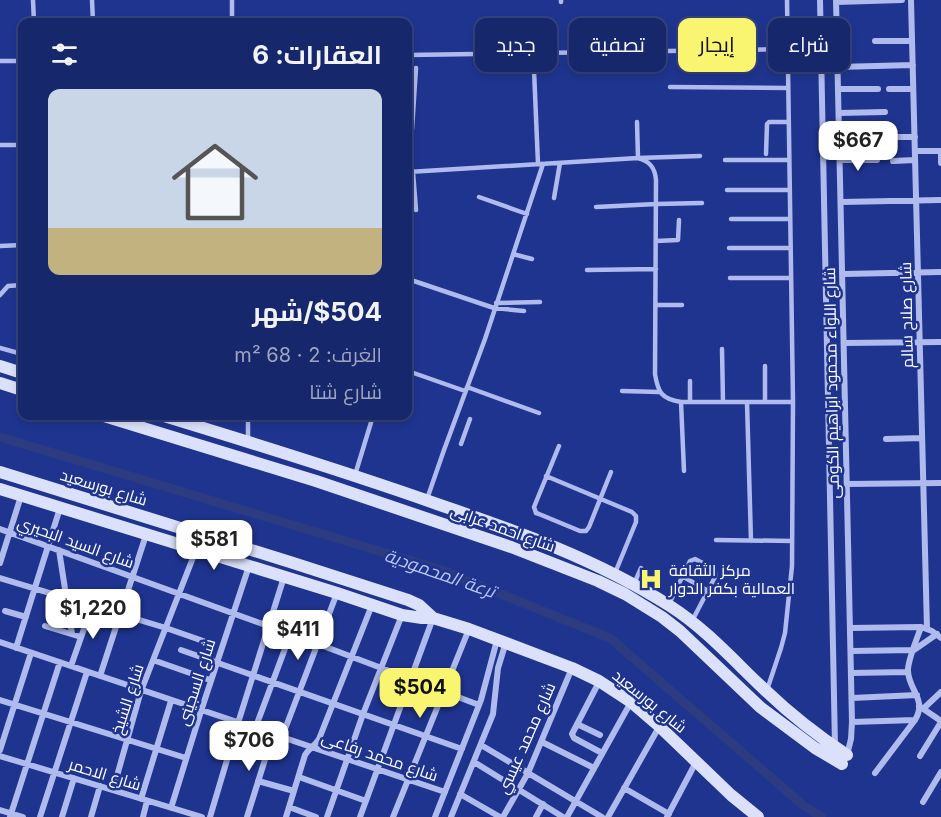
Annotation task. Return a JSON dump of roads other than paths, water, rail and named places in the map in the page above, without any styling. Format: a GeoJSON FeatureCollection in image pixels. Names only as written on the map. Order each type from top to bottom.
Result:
{"type":"FeatureCollection","features":[{"type":"Feature","properties":{"kind":"main road"},"geometry":{"type":"LineString","coordinates":[[0,366],[18,372]]}},
{"type":"Feature","properties":{"kind":"main road"},"geometry":{"type":"LineString","coordinates":[[0,383],[18,389]]}},
{"type":"Feature","properties":{"kind":"main road","name":"شارع احمد عرابى"},"geometry":{"type":"LineString","coordinates":[[117,420],[316,481],[511,547],[598,581],[641,604],[680,632],[760,707],[835,747],[845,759]]}},
{"type":"Feature","properties":{"kind":"main road","name":"شارع احمد عرابى"},"geometry":{"type":"LineString","coordinates":[[177,420],[355,475],[427,500],[531,538],[634,584],[692,621],[766,692],[815,747],[845,759]]}},
{"type":"Feature","properties":{"kind":"main road","name":"شارع بورسعيد"},"geometry":{"type":"LineString","coordinates":[[0,472],[408,600],[419,605],[433,618]]}},
{"type":"Feature","properties":{"kind":"main road","name":"شارع بورسعيد"},"geometry":{"type":"LineString","coordinates":[[0,489],[402,615],[433,618],[572,668],[599,681],[630,702],[758,817]]}},
{"type":"Feature","properties":{"kind":"street"},"geometry":{"type":"LineString","coordinates":[[820,0],[835,747]]}},
{"type":"Feature","properties":{"kind":"street"},"geometry":{"type":"LineString","coordinates":[[836,1],[902,0]]}},
{"type":"Feature","properties":{"kind":"street","name":"شارع صلاح سالم"},"geometry":{"type":"LineString","coordinates":[[908,672],[914,650],[924,628],[920,342],[910,0]]}},
{"type":"Feature","properties":{"kind":"street","name":"شارع اللواء محمود ابراهيم الكومى"},"geometry":{"type":"LineString","coordinates":[[836,1],[837,18]]}},
{"type":"Feature","properties":{"kind":"street"},"geometry":{"type":"LineString","coordinates":[[875,41],[912,41]]}},
{"type":"Feature","properties":{"kind":"street"},"geometry":{"type":"LineString","coordinates":[[850,67],[913,65]]}},
{"type":"Feature","properties":{"kind":"street","name":"شارع اللواء محمود ابراهيم الكومى"},"geometry":{"type":"LineString","coordinates":[[838,72],[852,698],[851,740],[845,759]]}},
{"type":"Feature","properties":{"kind":"street"},"geometry":{"type":"LineString","coordinates":[[838,89],[878,89]]}},
{"type":"Feature","properties":{"kind":"street"},"geometry":{"type":"LineString","coordinates":[[890,89],[913,89]]}},
{"type":"Feature","properties":{"kind":"street"},"geometry":{"type":"LineString","coordinates":[[839,113],[885,111]]}},
{"type":"Feature","properties":{"kind":"street"},"geometry":{"type":"LineString","coordinates":[[839,137],[872,136]]}},
{"type":"Feature","properties":{"kind":"street"},"geometry":{"type":"LineString","coordinates":[[891,137],[915,137]]}},
{"type":"Feature","properties":{"kind":"street"},"geometry":{"type":"LineString","coordinates":[[915,151],[941,151],[941,164]]}},
{"type":"Feature","properties":{"kind":"street"},"geometry":{"type":"LineString","coordinates":[[840,160],[877,160]]}},
{"type":"Feature","properties":{"kind":"street"},"geometry":{"type":"LineString","coordinates":[[893,161],[915,160]]}},
{"type":"Feature","properties":{"kind":"street"},"geometry":{"type":"LineString","coordinates":[[841,202],[941,200]]}},
{"type":"Feature","properties":{"kind":"street"},"geometry":{"type":"LineString","coordinates":[[843,274],[941,272]]}},
{"type":"Feature","properties":{"kind":"street"},"geometry":{"type":"LineString","coordinates":[[844,343],[941,342]]}},
{"type":"Feature","properties":{"kind":"street"},"geometry":{"type":"LineString","coordinates":[[886,439],[922,438]]}},
{"type":"Feature","properties":{"kind":"street"},"geometry":{"type":"LineString","coordinates":[[847,484],[941,483]]}},
{"type":"Feature","properties":{"kind":"street"},"geometry":{"type":"LineString","coordinates":[[0,564],[21,496]]}},
{"type":"Feature","properties":{"kind":"street"},"geometry":{"type":"LineString","coordinates":[[16,648],[60,508]]}},
{"type":"Feature","properties":{"kind":"street","name":"شارع السيد البحيري"},"geometry":{"type":"LineString","coordinates":[[0,529],[444,692],[480,703],[495,702]]}},
{"type":"Feature","properties":{"kind":"street"},"geometry":{"type":"LineString","coordinates":[[100,676],[146,535]]}},
{"type":"Feature","properties":{"kind":"street"},"geometry":{"type":"LineString","coordinates":[[59,550],[72,634]]}},
{"type":"Feature","properties":{"kind":"street","name":"شارع الشيخ"},"geometry":{"type":"LineString","coordinates":[[113,790],[141,691],[196,550]]}},
{"type":"Feature","properties":{"kind":"street","name":"شارع السجينى"},"geometry":{"type":"LineString","coordinates":[[171,808],[210,680],[249,566]]}},
{"type":"Feature","properties":{"kind":"street"},"geometry":{"type":"LineString","coordinates":[[210,817],[284,577]]}},
{"type":"Feature","properties":{"kind":"street"},"geometry":{"type":"LineString","coordinates":[[0,578],[206,642]]}},
{"type":"Feature","properties":{"kind":"street"},"geometry":{"type":"LineString","coordinates":[[282,737],[337,593]]}},
{"type":"Feature","properties":{"kind":"street"},"geometry":{"type":"LineString","coordinates":[[286,817],[305,755],[319,739],[372,605]]}},
{"type":"Feature","properties":{"kind":"street"},"geometry":{"type":"LineString","coordinates":[[71,666],[92,606]]}},
{"type":"Feature","properties":{"kind":"street"},"geometry":{"type":"LineString","coordinates":[[5,611],[26,617]]}},
{"type":"Feature","properties":{"kind":"street"},"geometry":{"type":"LineString","coordinates":[[255,729],[298,614]]}},
{"type":"Feature","properties":{"kind":"street"},"geometry":{"type":"LineString","coordinates":[[327,817],[380,668],[402,615]]}},
{"type":"Feature","properties":{"kind":"street"},"geometry":{"type":"LineString","coordinates":[[360,817],[433,618]]}},
{"type":"Feature","properties":{"kind":"street"},"geometry":{"type":"LineString","coordinates":[[45,626],[81,637]]}},
{"type":"Feature","properties":{"kind":"street"},"geometry":{"type":"LineString","coordinates":[[850,628],[924,628],[939,636]]}},
{"type":"Feature","properties":{"kind":"street"},"geometry":{"type":"LineString","coordinates":[[393,817],[468,629]]}},
{"type":"Feature","properties":{"kind":"street"},"geometry":{"type":"LineString","coordinates":[[851,651],[914,650],[939,636]]}},
{"type":"Feature","properties":{"kind":"street"},"geometry":{"type":"LineString","coordinates":[[435,817],[480,703],[501,641]]}},
{"type":"Feature","properties":{"kind":"street"},"geometry":{"type":"LineString","coordinates":[[451,817],[493,714],[501,641]]}},
{"type":"Feature","properties":{"kind":"street"},"geometry":{"type":"LineString","coordinates":[[0,652],[1,643]]}},
{"type":"Feature","properties":{"kind":"street","name":"شارع محمد رفاعى"},"geometry":{"type":"LineString","coordinates":[[1,643],[445,792]]}},
{"type":"Feature","properties":{"kind":"street"},"geometry":{"type":"LineString","coordinates":[[181,650],[462,749]]}},
{"type":"Feature","properties":{"kind":"street"},"geometry":{"type":"LineString","coordinates":[[0,750],[31,652]]}},
{"type":"Feature","properties":{"kind":"street"},"geometry":{"type":"LineString","coordinates":[[153,660],[210,680]]}},
{"type":"Feature","properties":{"kind":"street"},"geometry":{"type":"LineString","coordinates":[[11,815],[60,662]]}},
{"type":"Feature","properties":{"kind":"street","name":"شارع محمد عيسي"},"geometry":{"type":"LineString","coordinates":[[503,817],[528,773],[572,668]]}},
{"type":"Feature","properties":{"kind":"street"},"geometry":{"type":"LineString","coordinates":[[40,817],[87,672]]}},
{"type":"Feature","properties":{"kind":"street"},"geometry":{"type":"LineString","coordinates":[[851,673],[908,672],[921,707],[941,722],[920,756]]}},
{"type":"Feature","properties":{"kind":"street"},"geometry":{"type":"LineString","coordinates":[[599,681],[572,734],[574,738],[602,753]]}},
{"type":"Feature","properties":{"kind":"street"},"geometry":{"type":"LineString","coordinates":[[484,689],[496,690]]}},
{"type":"Feature","properties":{"kind":"street"},"geometry":{"type":"LineString","coordinates":[[875,773],[915,720],[921,707],[941,692]]}},
{"type":"Feature","properties":{"kind":"street"},"geometry":{"type":"LineString","coordinates":[[852,698],[917,695]]}},
{"type":"Feature","properties":{"kind":"street"},"geometry":{"type":"LineString","coordinates":[[0,700],[186,758]]}},
{"type":"Feature","properties":{"kind":"street"},"geometry":{"type":"LineString","coordinates":[[142,817],[156,749],[171,701]]}},
{"type":"Feature","properties":{"kind":"street"},"geometry":{"type":"LineString","coordinates":[[474,762],[565,817],[630,702]]}},
{"type":"Feature","properties":{"kind":"street"},"geometry":{"type":"LineString","coordinates":[[852,722],[915,720]]}},
{"type":"Feature","properties":{"kind":"street"},"geometry":{"type":"LineString","coordinates":[[577,724],[600,735]]}},
{"type":"Feature","properties":{"kind":"street"},"geometry":{"type":"LineString","coordinates":[[608,817],[659,726]]}},
{"type":"Feature","properties":{"kind":"street"},"geometry":{"type":"LineString","coordinates":[[247,817],[273,734]]}},
{"type":"Feature","properties":{"kind":"street"},"geometry":{"type":"LineString","coordinates":[[542,742],[594,768]]}},
{"type":"Feature","properties":{"kind":"street"},"geometry":{"type":"LineString","coordinates":[[481,745],[602,817]]}},
{"type":"Feature","properties":{"kind":"street","name":"شارع الاحمر"},"geometry":{"type":"LineString","coordinates":[[0,756],[171,808],[179,814],[202,817]]}},
{"type":"Feature","properties":{"kind":"street"},"geometry":{"type":"LineString","coordinates":[[624,788],[668,815],[696,761]]}},
{"type":"Feature","properties":{"kind":"street"},"geometry":{"type":"LineString","coordinates":[[923,802],[941,772]]}},
{"type":"Feature","properties":{"kind":"street"},"geometry":{"type":"LineString","coordinates":[[299,777],[366,801]]}},
{"type":"Feature","properties":{"kind":"street"},"geometry":{"type":"LineString","coordinates":[[62,817],[74,778]]}},
{"type":"Feature","properties":{"kind":"street"},"geometry":{"type":"LineString","coordinates":[[258,781],[294,791]]}},
{"type":"Feature","properties":{"kind":"street"},"geometry":{"type":"LineString","coordinates":[[91,817],[100,786]]}},
{"type":"Feature","properties":{"kind":"street"},"geometry":{"type":"LineString","coordinates":[[460,794],[503,817]]}},
{"type":"Feature","properties":{"kind":"street"},"geometry":{"type":"LineString","coordinates":[[536,817],[543,804]]}},
{"type":"Feature","properties":{"kind":"street"},"geometry":{"type":"LineString","coordinates":[[289,807],[316,817]]}},
{"type":"Feature","properties":{"kind":"street"},"geometry":{"type":"LineString","coordinates":[[0,810],[23,817]]}},
{"type":"Feature","properties":{"kind":"lane"},"geometry":{"type":"LineString","coordinates":[[33,0],[34,18]]}},
{"type":"Feature","properties":{"kind":"lane"},"geometry":{"type":"LineString","coordinates":[[92,0],[93,18]]}},
{"type":"Feature","properties":{"kind":"lane"},"geometry":{"type":"LineString","coordinates":[[232,0],[232,18]]}},
{"type":"Feature","properties":{"kind":"lane"},"geometry":{"type":"LineString","coordinates":[[787,0],[787,18]]}},
{"type":"Feature","properties":{"kind":"lane"},"geometry":{"type":"LineString","coordinates":[[412,55],[768,49]]}},
{"type":"Feature","properties":{"kind":"lane"},"geometry":{"type":"LineString","coordinates":[[0,61],[18,61]]}},
{"type":"Feature","properties":{"kind":"lane"},"geometry":{"type":"LineString","coordinates":[[412,129],[416,68]]}},
{"type":"Feature","properties":{"kind":"lane"},"geometry":{"type":"LineString","coordinates":[[427,500],[527,214],[541,164],[534,72]]}},
{"type":"Feature","properties":{"kind":"lane"},"geometry":{"type":"LineString","coordinates":[[766,692],[782,648],[792,566],[788,72]]}},
{"type":"Feature","properties":{"kind":"lane"},"geometry":{"type":"LineString","coordinates":[[670,87],[788,88]]}},
{"type":"Feature","properties":{"kind":"lane"},"geometry":{"type":"LineString","coordinates":[[637,122],[638,158]]}},
{"type":"Feature","properties":{"kind":"lane"},"geometry":{"type":"LineString","coordinates":[[766,153],[766,124],[789,122]]}},
{"type":"Feature","properties":{"kind":"lane"},"geometry":{"type":"LineString","coordinates":[[0,145],[18,145]]}},
{"type":"Feature","properties":{"kind":"lane"},"geometry":{"type":"LineString","coordinates":[[412,172],[700,156]]}},
{"type":"Feature","properties":{"kind":"lane"},"geometry":{"type":"LineString","coordinates":[[638,158],[645,160],[655,172],[655,374],[659,392],[666,398],[681,402],[792,402]]}},
{"type":"Feature","properties":{"kind":"lane"},"geometry":{"type":"LineString","coordinates":[[725,160],[789,160]]}},
{"type":"Feature","properties":{"kind":"lane"},"geometry":{"type":"LineString","coordinates":[[554,198],[560,163]]}},
{"type":"Feature","properties":{"kind":"lane"},"geometry":{"type":"LineString","coordinates":[[412,180],[416,210]]}},
{"type":"Feature","properties":{"kind":"lane"},"geometry":{"type":"LineString","coordinates":[[727,190],[789,190]]}},
{"type":"Feature","properties":{"kind":"lane"},"geometry":{"type":"LineString","coordinates":[[479,197],[527,214]]}},
{"type":"Feature","properties":{"kind":"lane"},"geometry":{"type":"LineString","coordinates":[[596,207],[702,203]]}},
{"type":"Feature","properties":{"kind":"lane"},"geometry":{"type":"LineString","coordinates":[[730,219],[790,219]]}},
{"type":"Feature","properties":{"kind":"lane"},"geometry":{"type":"LineString","coordinates":[[656,241],[678,240],[679,220]]}},
{"type":"Feature","properties":{"kind":"lane"},"geometry":{"type":"LineString","coordinates":[[0,246],[18,244]]}},
{"type":"Feature","properties":{"kind":"lane"},"geometry":{"type":"LineString","coordinates":[[729,248],[790,248]]}},
{"type":"Feature","properties":{"kind":"lane"},"geometry":{"type":"LineString","coordinates":[[513,254],[532,259]]}},
{"type":"Feature","properties":{"kind":"lane"},"geometry":{"type":"LineString","coordinates":[[587,270],[656,269]]}},
{"type":"Feature","properties":{"kind":"lane"},"geometry":{"type":"LineString","coordinates":[[730,278],[791,278]]}},
{"type":"Feature","properties":{"kind":"lane"},"geometry":{"type":"LineString","coordinates":[[412,280],[495,306],[524,311]]}},
{"type":"Feature","properties":{"kind":"lane"},"geometry":{"type":"LineString","coordinates":[[0,295],[8,286],[18,285]]}},
{"type":"Feature","properties":{"kind":"lane"},"geometry":{"type":"LineString","coordinates":[[495,306],[540,302]]}},
{"type":"Feature","properties":{"kind":"lane"},"geometry":{"type":"LineString","coordinates":[[656,305],[682,305]]}},
{"type":"Feature","properties":{"kind":"lane"},"geometry":{"type":"LineString","coordinates":[[0,348],[18,353]]}},
{"type":"Feature","properties":{"kind":"lane"},"geometry":{"type":"LineString","coordinates":[[722,350],[723,402]]}},
{"type":"Feature","properties":{"kind":"lane"},"geometry":{"type":"LineString","coordinates":[[765,366],[765,402]]}},
{"type":"Feature","properties":{"kind":"lane"},"geometry":{"type":"LineString","coordinates":[[412,372],[539,413]]}},
{"type":"Feature","properties":{"kind":"lane"},"geometry":{"type":"LineString","coordinates":[[690,381],[690,402]]}},
{"type":"Feature","properties":{"kind":"lane"},"geometry":{"type":"LineString","coordinates":[[622,392],[659,392]]}},
{"type":"Feature","properties":{"kind":"lane"},"geometry":{"type":"LineString","coordinates":[[681,402],[684,471]]}},
{"type":"Feature","properties":{"kind":"lane"},"geometry":{"type":"LineString","coordinates":[[747,402],[751,541]]}},
{"type":"Feature","properties":{"kind":"lane"},"geometry":{"type":"LineString","coordinates":[[461,444],[470,419]]}},
{"type":"Feature","properties":{"kind":"lane"},"geometry":{"type":"LineString","coordinates":[[248,420],[248,442]]}},
{"type":"Feature","properties":{"kind":"lane"},"geometry":{"type":"LineString","coordinates":[[355,475],[372,420]]}},
{"type":"Feature","properties":{"kind":"lane"},"geometry":{"type":"LineString","coordinates":[[453,423],[467,428]]}},
{"type":"Feature","properties":{"kind":"lane"},"geometry":{"type":"LineString","coordinates":[[559,446],[534,507],[536,513],[580,531],[586,531],[611,472]]}},
{"type":"Feature","properties":{"kind":"lane"},"geometry":{"type":"LineString","coordinates":[[546,477],[632,512],[636,516],[637,519],[614,575]]}},
{"type":"Feature","properties":{"kind":"lane"},"geometry":{"type":"LineString","coordinates":[[716,540],[792,541]]}},
{"type":"Feature","properties":{"kind":"lane"},"geometry":{"type":"LineString","coordinates":[[668,605],[690,561],[693,559],[712,568],[716,575],[692,621]]}},
{"type":"Feature","properties":{"kind":"lane"},"geometry":{"type":"LineString","coordinates":[[634,584],[641,568]]}},
{"type":"Feature","properties":{"kind":"lane"},"geometry":{"type":"LineString","coordinates":[[682,576],[708,591]]}},
{"type":"Feature","properties":{"kind":"waterway","name":"ترعة المحمودية"},"geometry":{"type":"LineString","coordinates":[[0,437],[439,569],[610,638],[804,806],[822,817]]}},
{"type":"Feature","properties":{"kind":"place","name":"مركز الثقافة العمالية بكفر الدوار"},"geometry":{"type":"Point","coordinates":[651,579]}}]}
